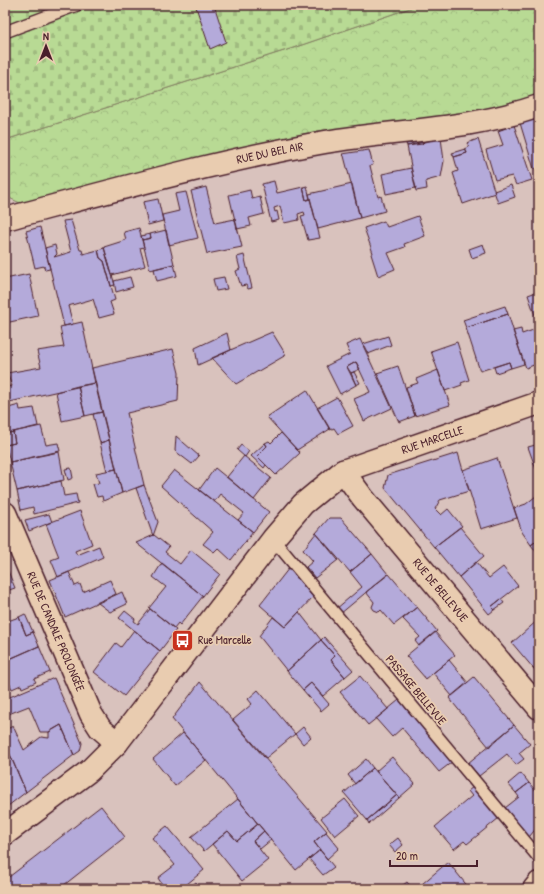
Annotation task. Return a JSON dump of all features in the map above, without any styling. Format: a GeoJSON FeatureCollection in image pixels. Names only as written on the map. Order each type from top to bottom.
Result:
{"type":"FeatureCollection","features":[{"type":"Feature","properties":{"kind":"street","name":"RUE DU BEL AIR"},"geometry":{"type":"LineString","coordinates":[[5,219],[232,161],[325,142],[490,119],[539,106]]}},
{"type":"Feature","properties":{"kind":"street","name":"RUE MARCELLE"},"geometry":{"type":"LineString","coordinates":[[5,834],[89,771],[117,743],[273,539],[303,504],[343,471],[539,403]]}},
{"type":"Feature","properties":{"kind":"street","name":"RUE DE BELLEVUE"},"geometry":{"type":"LineString","coordinates":[[343,471],[363,498],[539,708]]}},
{"type":"Feature","properties":{"kind":"street","name":"RUE DE CANDALE PROLONGÉE"},"geometry":{"type":"LineString","coordinates":[[5,513],[91,714],[100,728],[117,743]]}},
{"type":"Feature","properties":{"kind":"street"},"geometry":{"type":"LineString","coordinates":[[534,889],[539,883]]}},
{"type":"Feature","properties":{"kind":"lane"},"geometry":{"type":"LineString","coordinates":[[5,32],[77,5]]}},
{"type":"Feature","properties":{"kind":"lane","name":"PASSAGE BELLEVUE"},"geometry":{"type":"LineString","coordinates":[[273,539],[539,858]]}},
{"type":"Feature","properties":{"kind":"green space"},"geometry":{"type":"Polygon","coordinates":[[[5,5],[419,5],[290,49],[5,140],[5,5]]]}},
{"type":"Feature","properties":{"kind":"green space"},"geometry":{"type":"Polygon","coordinates":[[[419,5],[539,5],[539,100],[460,118],[318,131],[251,145],[20,203],[5,196],[5,140],[290,49],[419,5]]]}},
{"type":"Feature","properties":{"kind":"building"},"geometry":{"type":"Polygon","coordinates":[[[202,5],[214,5],[226,42],[210,49],[196,7],[202,5]]]}},
{"type":"Feature","properties":{"kind":"building"},"geometry":{"type":"Polygon","coordinates":[[[539,118],[539,167],[534,169],[520,123],[539,118]]]}},
{"type":"Feature","properties":{"kind":"building"},"geometry":{"type":"Polygon","coordinates":[[[514,125],[532,180],[516,185],[512,176],[495,180],[486,150],[503,145],[498,131],[514,125]]]}},
{"type":"Feature","properties":{"kind":"building"},"geometry":{"type":"Polygon","coordinates":[[[441,138],[444,161],[441,177],[426,181],[427,189],[416,191],[407,146],[441,138]]]}},
{"type":"Feature","properties":{"kind":"building"},"geometry":{"type":"Polygon","coordinates":[[[478,139],[495,193],[463,204],[453,173],[458,171],[454,157],[467,153],[465,149],[469,147],[467,143],[478,139]]]}},
{"type":"Feature","properties":{"kind":"building"},"geometry":{"type":"Polygon","coordinates":[[[425,141],[422,144],[407,146],[406,144],[425,141]]]}},
{"type":"Feature","properties":{"kind":"building"},"geometry":{"type":"Polygon","coordinates":[[[465,149],[467,153],[454,157],[452,153],[465,149]]]}},
{"type":"Feature","properties":{"kind":"building"},"geometry":{"type":"Polygon","coordinates":[[[369,150],[373,165],[370,166],[378,197],[381,196],[385,211],[360,218],[344,156],[342,154],[369,150]]]}},
{"type":"Feature","properties":{"kind":"building"},"geometry":{"type":"Polygon","coordinates":[[[411,168],[416,188],[386,194],[382,174],[411,168]]]}},
{"type":"Feature","properties":{"kind":"building"},"geometry":{"type":"Polygon","coordinates":[[[274,181],[277,193],[303,187],[306,200],[310,199],[320,238],[308,240],[301,216],[305,215],[304,212],[298,214],[299,220],[284,223],[280,206],[274,208],[275,212],[277,211],[279,220],[271,222],[262,184],[274,181]]]}},
{"type":"Feature","properties":{"kind":"building"},"geometry":{"type":"Polygon","coordinates":[[[352,184],[360,218],[318,229],[309,194],[352,184]]]}},
{"type":"Feature","properties":{"kind":"building"},"geometry":{"type":"Polygon","coordinates":[[[511,185],[515,197],[498,203],[494,191],[511,185]]]}},
{"type":"Feature","properties":{"kind":"building"},"geometry":{"type":"Polygon","coordinates":[[[307,186],[310,199],[306,200],[303,187],[307,186]]]}},
{"type":"Feature","properties":{"kind":"building"},"geometry":{"type":"Polygon","coordinates":[[[206,187],[215,223],[235,219],[242,247],[207,254],[191,191],[206,187]]]}},
{"type":"Feature","properties":{"kind":"building"},"geometry":{"type":"Polygon","coordinates":[[[250,190],[252,199],[260,197],[264,214],[249,218],[251,226],[237,229],[229,195],[250,190]]]}},
{"type":"Feature","properties":{"kind":"building"},"geometry":{"type":"Polygon","coordinates":[[[186,192],[198,238],[169,245],[162,215],[179,211],[175,194],[186,192]]]}},
{"type":"Feature","properties":{"kind":"building"},"geometry":{"type":"Polygon","coordinates":[[[158,199],[163,221],[148,225],[143,202],[158,199]]]}},
{"type":"Feature","properties":{"kind":"building"},"geometry":{"type":"Polygon","coordinates":[[[418,216],[425,236],[404,244],[405,247],[388,253],[395,269],[378,276],[371,254],[373,253],[364,228],[384,221],[387,227],[418,216]]]}},
{"type":"Feature","properties":{"kind":"building"},"geometry":{"type":"Polygon","coordinates":[[[71,220],[80,250],[82,250],[83,254],[98,250],[100,258],[104,261],[115,300],[110,302],[114,314],[99,318],[93,299],[68,306],[73,324],[64,326],[45,248],[55,245],[57,254],[54,257],[71,252],[63,221],[71,220]]]}},
{"type":"Feature","properties":{"kind":"building"},"geometry":{"type":"Polygon","coordinates":[[[40,227],[50,269],[45,270],[44,266],[35,268],[26,231],[40,227]]]}},
{"type":"Feature","properties":{"kind":"building"},"geometry":{"type":"Polygon","coordinates":[[[139,228],[144,247],[140,248],[145,266],[112,275],[104,247],[126,240],[124,232],[139,228]]]}},
{"type":"Feature","properties":{"kind":"building"},"geometry":{"type":"Polygon","coordinates":[[[166,230],[174,264],[150,270],[142,240],[151,238],[150,234],[166,230]]]}},
{"type":"Feature","properties":{"kind":"building"},"geometry":{"type":"Polygon","coordinates":[[[150,234],[151,238],[142,240],[141,236],[150,234]]]}},
{"type":"Feature","properties":{"kind":"building"},"geometry":{"type":"Polygon","coordinates":[[[483,244],[486,253],[472,258],[469,249],[483,244]]]}},
{"type":"Feature","properties":{"kind":"building"},"geometry":{"type":"Polygon","coordinates":[[[104,248],[115,285],[111,286],[104,261],[100,258],[98,250],[104,248]]]}},
{"type":"Feature","properties":{"kind":"building"},"geometry":{"type":"Polygon","coordinates":[[[244,255],[252,288],[248,289],[246,285],[241,286],[236,271],[240,269],[237,257],[244,255]]]}},
{"type":"Feature","properties":{"kind":"building"},"geometry":{"type":"Polygon","coordinates":[[[174,264],[177,276],[157,281],[154,269],[174,264]]]}},
{"type":"Feature","properties":{"kind":"building"},"geometry":{"type":"Polygon","coordinates":[[[29,274],[38,316],[5,323],[5,279],[29,274]]]}},
{"type":"Feature","properties":{"kind":"building"},"geometry":{"type":"Polygon","coordinates":[[[130,277],[133,287],[116,292],[114,281],[130,277]]]}},
{"type":"Feature","properties":{"kind":"building"},"geometry":{"type":"Polygon","coordinates":[[[224,277],[227,289],[216,291],[213,279],[224,277]]]}},
{"type":"Feature","properties":{"kind":"building"},"geometry":{"type":"Polygon","coordinates":[[[539,291],[539,320],[537,321],[528,295],[539,291]]]}},
{"type":"Feature","properties":{"kind":"building"},"geometry":{"type":"Polygon","coordinates":[[[505,306],[508,314],[466,328],[463,320],[505,306]]]}},
{"type":"Feature","properties":{"kind":"building"},"geometry":{"type":"Polygon","coordinates":[[[508,314],[524,364],[511,368],[509,362],[480,371],[466,328],[508,314]]]}},
{"type":"Feature","properties":{"kind":"building"},"geometry":{"type":"Polygon","coordinates":[[[82,322],[95,383],[5,403],[5,387],[12,386],[7,373],[41,367],[37,351],[64,347],[60,327],[82,322]]]}},
{"type":"Feature","properties":{"kind":"building"},"geometry":{"type":"Polygon","coordinates":[[[539,328],[539,363],[526,368],[513,331],[521,329],[522,334],[539,328]]]}},
{"type":"Feature","properties":{"kind":"building"},"geometry":{"type":"Polygon","coordinates":[[[272,332],[286,355],[236,384],[212,358],[272,332]]]}},
{"type":"Feature","properties":{"kind":"building"},"geometry":{"type":"Polygon","coordinates":[[[227,333],[231,350],[198,365],[195,348],[227,333]]]}},
{"type":"Feature","properties":{"kind":"building"},"geometry":{"type":"Polygon","coordinates":[[[388,336],[391,345],[368,354],[363,344],[388,336]]]}},
{"type":"Feature","properties":{"kind":"building"},"geometry":{"type":"Polygon","coordinates":[[[360,339],[392,408],[364,421],[354,399],[370,392],[356,362],[347,367],[356,385],[340,394],[326,366],[350,354],[346,345],[360,339]]]}},
{"type":"Feature","properties":{"kind":"building"},"geometry":{"type":"Polygon","coordinates":[[[457,342],[469,380],[461,383],[462,385],[445,391],[431,351],[457,342]]]}},
{"type":"Feature","properties":{"kind":"building"},"geometry":{"type":"Polygon","coordinates":[[[173,349],[179,373],[178,401],[127,413],[144,485],[122,493],[92,368],[173,349]]]}},
{"type":"Feature","properties":{"kind":"building"},"geometry":{"type":"Polygon","coordinates":[[[356,362],[360,369],[351,373],[347,367],[356,362]]]}},
{"type":"Feature","properties":{"kind":"building"},"geometry":{"type":"Polygon","coordinates":[[[509,362],[511,368],[496,373],[494,367],[509,362]]]}},
{"type":"Feature","properties":{"kind":"building"},"geometry":{"type":"Polygon","coordinates":[[[398,366],[415,416],[399,422],[377,373],[398,366]]]}},
{"type":"Feature","properties":{"kind":"building"},"geometry":{"type":"Polygon","coordinates":[[[438,370],[450,405],[415,416],[406,387],[418,383],[416,379],[438,370]]]}},
{"type":"Feature","properties":{"kind":"building"},"geometry":{"type":"Polygon","coordinates":[[[354,372],[360,383],[356,385],[351,373],[354,372]]]}},
{"type":"Feature","properties":{"kind":"building"},"geometry":{"type":"Polygon","coordinates":[[[95,383],[102,412],[85,416],[78,386],[95,383]]]}},
{"type":"Feature","properties":{"kind":"building"},"geometry":{"type":"Polygon","coordinates":[[[78,386],[85,416],[62,421],[56,392],[78,386]]]}},
{"type":"Feature","properties":{"kind":"building"},"geometry":{"type":"Polygon","coordinates":[[[307,390],[330,429],[297,450],[267,417],[307,390]]]}},
{"type":"Feature","properties":{"kind":"building"},"geometry":{"type":"Polygon","coordinates":[[[337,397],[353,426],[338,434],[334,428],[330,430],[317,408],[337,397]]]}},
{"type":"Feature","properties":{"kind":"building"},"geometry":{"type":"Polygon","coordinates":[[[19,405],[20,410],[34,408],[38,426],[5,434],[5,409],[19,405]]]}},
{"type":"Feature","properties":{"kind":"building"},"geometry":{"type":"Polygon","coordinates":[[[102,412],[109,440],[100,443],[93,414],[102,412]]]}},
{"type":"Feature","properties":{"kind":"building"},"geometry":{"type":"Polygon","coordinates":[[[41,426],[46,445],[58,443],[60,451],[10,462],[6,445],[15,443],[13,432],[41,426]]]}},
{"type":"Feature","properties":{"kind":"building"},"geometry":{"type":"Polygon","coordinates":[[[13,432],[15,443],[6,445],[5,434],[13,432]]]}},
{"type":"Feature","properties":{"kind":"building"},"geometry":{"type":"Polygon","coordinates":[[[281,433],[300,453],[276,475],[257,456],[267,446],[265,443],[269,441],[271,443],[281,433]]]}},
{"type":"Feature","properties":{"kind":"building"},"geometry":{"type":"Polygon","coordinates":[[[176,436],[199,456],[192,464],[175,451],[176,436]]]}},
{"type":"Feature","properties":{"kind":"building"},"geometry":{"type":"Polygon","coordinates":[[[109,440],[116,469],[107,471],[100,443],[109,440]]]}},
{"type":"Feature","properties":{"kind":"building"},"geometry":{"type":"Polygon","coordinates":[[[265,443],[267,446],[257,456],[266,465],[264,468],[251,456],[265,443]]]}},
{"type":"Feature","properties":{"kind":"building"},"geometry":{"type":"Polygon","coordinates":[[[539,444],[539,468],[536,469],[528,447],[539,444]]]}},
{"type":"Feature","properties":{"kind":"building"},"geometry":{"type":"Polygon","coordinates":[[[241,445],[249,451],[245,457],[237,450],[241,445]]]}},
{"type":"Feature","properties":{"kind":"building"},"geometry":{"type":"Polygon","coordinates":[[[59,452],[64,480],[17,491],[10,462],[59,452]]]}},
{"type":"Feature","properties":{"kind":"building"},"geometry":{"type":"Polygon","coordinates":[[[458,453],[469,491],[440,500],[435,509],[441,515],[448,509],[462,526],[434,547],[385,488],[388,475],[458,453]]]}},
{"type":"Feature","properties":{"kind":"building"},"geometry":{"type":"Polygon","coordinates":[[[244,456],[271,478],[254,500],[227,477],[244,456]]]}},
{"type":"Feature","properties":{"kind":"building"},"geometry":{"type":"Polygon","coordinates":[[[497,458],[517,518],[481,529],[463,470],[497,458]]]}},
{"type":"Feature","properties":{"kind":"building"},"geometry":{"type":"Polygon","coordinates":[[[71,468],[73,478],[68,480],[65,469],[71,468]]]}},
{"type":"Feature","properties":{"kind":"building"},"geometry":{"type":"Polygon","coordinates":[[[215,468],[269,512],[253,532],[238,520],[244,513],[220,494],[214,502],[199,490],[215,468]]]}},
{"type":"Feature","properties":{"kind":"building"},"geometry":{"type":"Polygon","coordinates":[[[116,469],[122,493],[103,501],[102,496],[97,497],[93,484],[99,483],[96,473],[116,469]]]}},
{"type":"Feature","properties":{"kind":"building"},"geometry":{"type":"Polygon","coordinates":[[[174,470],[253,532],[231,560],[218,548],[214,552],[203,544],[213,532],[161,486],[174,470]]]}},
{"type":"Feature","properties":{"kind":"building"},"geometry":{"type":"Polygon","coordinates":[[[61,481],[64,496],[76,494],[78,503],[34,514],[33,507],[21,510],[17,491],[61,481]]]}},
{"type":"Feature","properties":{"kind":"building"},"geometry":{"type":"Polygon","coordinates":[[[144,485],[158,522],[153,536],[136,488],[144,485]]]}},
{"type":"Feature","properties":{"kind":"building"},"geometry":{"type":"Polygon","coordinates":[[[536,496],[539,500],[539,539],[531,545],[522,532],[514,508],[526,504],[536,496]]]}},
{"type":"Feature","properties":{"kind":"building"},"geometry":{"type":"Polygon","coordinates":[[[80,511],[92,544],[75,551],[77,555],[99,546],[103,557],[58,577],[51,560],[59,557],[46,524],[80,511]]]}},
{"type":"Feature","properties":{"kind":"building"},"geometry":{"type":"Polygon","coordinates":[[[49,514],[52,522],[29,531],[25,520],[49,514]]]}},
{"type":"Feature","properties":{"kind":"building"},"geometry":{"type":"Polygon","coordinates":[[[329,518],[341,518],[372,554],[350,572],[316,533],[329,518]]]}},
{"type":"Feature","properties":{"kind":"building"},"geometry":{"type":"Polygon","coordinates":[[[460,527],[484,556],[459,577],[434,547],[460,527]]]}},
{"type":"Feature","properties":{"kind":"building"},"geometry":{"type":"Polygon","coordinates":[[[316,533],[338,560],[315,578],[306,567],[313,561],[303,550],[316,533]]]}},
{"type":"Feature","properties":{"kind":"building"},"geometry":{"type":"Polygon","coordinates":[[[154,535],[169,547],[165,552],[180,564],[191,550],[220,574],[203,596],[136,543],[154,535]]]}},
{"type":"Feature","properties":{"kind":"building"},"geometry":{"type":"Polygon","coordinates":[[[539,539],[539,555],[531,545],[539,539]]]}},
{"type":"Feature","properties":{"kind":"building"},"geometry":{"type":"Polygon","coordinates":[[[372,554],[388,574],[340,614],[336,609],[362,587],[350,572],[372,554]]]}},
{"type":"Feature","properties":{"kind":"building"},"geometry":{"type":"Polygon","coordinates":[[[476,562],[489,578],[503,567],[518,586],[491,607],[494,610],[489,614],[459,577],[476,562]]]}},
{"type":"Feature","properties":{"kind":"building"},"geometry":{"type":"Polygon","coordinates":[[[162,563],[203,596],[180,625],[178,623],[174,628],[149,608],[166,587],[153,577],[162,563]]]}},
{"type":"Feature","properties":{"kind":"building"},"geometry":{"type":"Polygon","coordinates":[[[289,568],[313,597],[285,627],[260,605],[289,568]]]}},
{"type":"Feature","properties":{"kind":"building"},"geometry":{"type":"Polygon","coordinates":[[[8,571],[15,588],[6,591],[8,596],[5,597],[5,572],[8,571]]]}},
{"type":"Feature","properties":{"kind":"building"},"geometry":{"type":"Polygon","coordinates":[[[69,572],[75,586],[80,584],[83,592],[110,580],[116,594],[65,617],[50,580],[69,572]]]}},
{"type":"Feature","properties":{"kind":"building"},"geometry":{"type":"Polygon","coordinates":[[[389,574],[417,607],[394,625],[381,610],[379,612],[374,610],[372,607],[374,602],[366,592],[389,574]]]}},
{"type":"Feature","properties":{"kind":"building"},"geometry":{"type":"Polygon","coordinates":[[[122,592],[127,604],[110,612],[98,603],[122,592]]]}},
{"type":"Feature","properties":{"kind":"building"},"geometry":{"type":"Polygon","coordinates":[[[501,599],[504,603],[494,610],[491,607],[501,599]]]}},
{"type":"Feature","properties":{"kind":"building"},"geometry":{"type":"Polygon","coordinates":[[[417,607],[437,631],[419,646],[415,641],[420,637],[403,619],[417,607]]]}},
{"type":"Feature","properties":{"kind":"building"},"geometry":{"type":"Polygon","coordinates":[[[150,609],[176,630],[160,651],[119,618],[125,611],[135,619],[134,621],[138,624],[150,609]]]}},
{"type":"Feature","properties":{"kind":"building"},"geometry":{"type":"Polygon","coordinates":[[[299,612],[321,640],[287,671],[259,636],[273,617],[285,627],[299,612]]]}},
{"type":"Feature","properties":{"kind":"building"},"geometry":{"type":"Polygon","coordinates":[[[25,614],[33,632],[26,635],[19,617],[25,614]]]}},
{"type":"Feature","properties":{"kind":"building"},"geometry":{"type":"Polygon","coordinates":[[[19,617],[26,635],[33,632],[39,646],[5,661],[5,622],[19,617]]]}},
{"type":"Feature","properties":{"kind":"building"},"geometry":{"type":"Polygon","coordinates":[[[539,619],[539,675],[512,643],[539,619]]]}},
{"type":"Feature","properties":{"kind":"building"},"geometry":{"type":"Polygon","coordinates":[[[134,630],[160,651],[124,696],[94,672],[116,643],[121,647],[134,630]]]}},
{"type":"Feature","properties":{"kind":"building"},"geometry":{"type":"Polygon","coordinates":[[[435,632],[455,655],[426,679],[406,656],[435,632]]]}},
{"type":"Feature","properties":{"kind":"building"},"geometry":{"type":"Polygon","coordinates":[[[324,637],[353,670],[345,677],[331,660],[335,656],[321,640],[324,637]]]}},
{"type":"Feature","properties":{"kind":"building"},"geometry":{"type":"Polygon","coordinates":[[[321,640],[335,656],[331,660],[345,677],[323,696],[311,683],[303,690],[287,671],[321,640]]]}},
{"type":"Feature","properties":{"kind":"building"},"geometry":{"type":"Polygon","coordinates":[[[39,646],[50,672],[34,679],[36,682],[22,688],[21,685],[12,689],[5,674],[5,661],[39,646]]]}},
{"type":"Feature","properties":{"kind":"building"},"geometry":{"type":"Polygon","coordinates":[[[449,660],[468,683],[452,696],[433,673],[449,660]]]}},
{"type":"Feature","properties":{"kind":"building"},"geometry":{"type":"Polygon","coordinates":[[[360,676],[388,709],[368,725],[340,692],[360,676]]]}},
{"type":"Feature","properties":{"kind":"building"},"geometry":{"type":"Polygon","coordinates":[[[474,677],[514,725],[489,747],[449,698],[474,677]]]}},
{"type":"Feature","properties":{"kind":"building"},"geometry":{"type":"Polygon","coordinates":[[[54,678],[82,743],[80,751],[74,755],[61,725],[49,732],[40,732],[29,706],[6,715],[8,719],[5,720],[5,699],[54,678]]]}},
{"type":"Feature","properties":{"kind":"building"},"geometry":{"type":"Polygon","coordinates":[[[200,682],[327,831],[314,842],[320,850],[296,870],[172,719],[200,682]]]}},
{"type":"Feature","properties":{"kind":"building"},"geometry":{"type":"Polygon","coordinates":[[[311,683],[329,704],[321,711],[303,690],[311,683]]]}},
{"type":"Feature","properties":{"kind":"building"},"geometry":{"type":"Polygon","coordinates":[[[258,690],[295,734],[266,758],[233,720],[252,704],[248,699],[258,690]]]}},
{"type":"Feature","properties":{"kind":"building"},"geometry":{"type":"Polygon","coordinates":[[[399,700],[452,762],[439,772],[402,728],[392,737],[376,719],[399,700]]]}},
{"type":"Feature","properties":{"kind":"building"},"geometry":{"type":"Polygon","coordinates":[[[61,725],[74,755],[26,792],[5,743],[5,730],[13,726],[24,750],[41,737],[49,738],[49,732],[61,725]]]}},
{"type":"Feature","properties":{"kind":"building"},"geometry":{"type":"Polygon","coordinates":[[[514,725],[530,744],[519,753],[524,759],[516,765],[507,754],[479,776],[468,763],[514,725]]]}},
{"type":"Feature","properties":{"kind":"building"},"geometry":{"type":"Polygon","coordinates":[[[303,727],[311,737],[303,744],[295,734],[303,727]]]}},
{"type":"Feature","properties":{"kind":"building"},"geometry":{"type":"Polygon","coordinates":[[[183,733],[206,760],[175,786],[153,759],[183,733]]]}},
{"type":"Feature","properties":{"kind":"building"},"geometry":{"type":"Polygon","coordinates":[[[8,750],[26,792],[8,806],[5,801],[5,751],[8,750]]]}},
{"type":"Feature","properties":{"kind":"building"},"geometry":{"type":"Polygon","coordinates":[[[392,757],[415,784],[399,798],[376,771],[392,757]]]}},
{"type":"Feature","properties":{"kind":"building"},"geometry":{"type":"Polygon","coordinates":[[[366,759],[373,768],[355,784],[348,775],[366,759]]]}},
{"type":"Feature","properties":{"kind":"building"},"geometry":{"type":"Polygon","coordinates":[[[373,768],[397,795],[367,820],[344,793],[373,768]]]}},
{"type":"Feature","properties":{"kind":"building"},"geometry":{"type":"Polygon","coordinates":[[[521,773],[529,783],[516,793],[508,784],[521,773]]]}},
{"type":"Feature","properties":{"kind":"building"},"geometry":{"type":"Polygon","coordinates":[[[529,783],[539,794],[539,825],[529,837],[505,808],[519,797],[516,793],[529,783]]]}},
{"type":"Feature","properties":{"kind":"building"},"geometry":{"type":"Polygon","coordinates":[[[473,787],[499,818],[467,844],[464,841],[454,849],[435,827],[472,796],[468,791],[473,787]]]}},
{"type":"Feature","properties":{"kind":"building"},"geometry":{"type":"Polygon","coordinates":[[[397,795],[399,798],[369,824],[367,820],[397,795]]]}},
{"type":"Feature","properties":{"kind":"building"},"geometry":{"type":"Polygon","coordinates":[[[238,799],[258,824],[237,841],[228,831],[204,851],[191,837],[238,799]]]}},
{"type":"Feature","properties":{"kind":"building"},"geometry":{"type":"Polygon","coordinates":[[[345,799],[359,816],[335,836],[321,818],[345,799]]]}},
{"type":"Feature","properties":{"kind":"building"},"geometry":{"type":"Polygon","coordinates":[[[101,806],[125,837],[59,889],[5,889],[5,880],[101,806]]]}},
{"type":"Feature","properties":{"kind":"building"},"geometry":{"type":"Polygon","coordinates":[[[258,824],[264,831],[253,841],[268,860],[242,881],[212,844],[228,831],[237,841],[258,824]]]}},
{"type":"Feature","properties":{"kind":"building"},"geometry":{"type":"Polygon","coordinates":[[[167,826],[204,870],[181,889],[165,889],[158,878],[175,865],[152,838],[167,826]]]}},
{"type":"Feature","properties":{"kind":"building"},"geometry":{"type":"Polygon","coordinates":[[[264,831],[271,840],[260,849],[253,841],[264,831]]]}},
{"type":"Feature","properties":{"kind":"building"},"geometry":{"type":"Polygon","coordinates":[[[326,832],[339,848],[327,859],[314,842],[326,832]]]}},
{"type":"Feature","properties":{"kind":"building"},"geometry":{"type":"Polygon","coordinates":[[[398,838],[403,845],[395,852],[389,845],[398,838]]]}},
{"type":"Feature","properties":{"kind":"building"},"geometry":{"type":"Polygon","coordinates":[[[320,850],[334,867],[323,875],[309,859],[320,850]]]}},
{"type":"Feature","properties":{"kind":"building"},"geometry":{"type":"Polygon","coordinates":[[[448,862],[469,888],[416,889],[448,862]]]}},
{"type":"Feature","properties":{"kind":"building"},"geometry":{"type":"Polygon","coordinates":[[[196,882],[202,889],[187,889],[196,882]]]}},
{"type":"Feature","properties":{"kind":"building"},"geometry":{"type":"Polygon","coordinates":[[[407,882],[413,889],[398,889],[407,882]]]}},
{"type":"Feature","properties":{"kind":"place","name":"Rue Marcelle"},"geometry":{"type":"Point","coordinates":[182,640]}}]}
